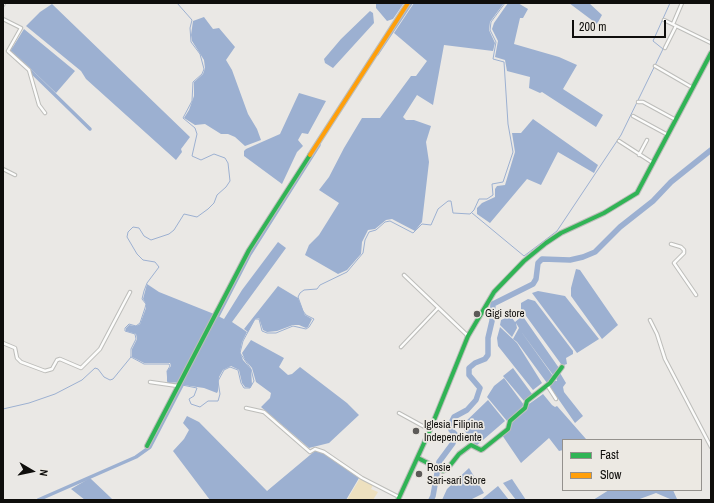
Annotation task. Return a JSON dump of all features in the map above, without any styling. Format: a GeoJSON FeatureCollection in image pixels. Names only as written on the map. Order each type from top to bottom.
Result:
{"type":"FeatureCollection","features":[{"type":"Feature","properties":{"kind":"street"},"geometry":{"type":"LineString","coordinates":[[147,446],[249,250],[408,3]]}},
{"type":"Feature","properties":{"kind":"street"},"geometry":{"type":"LineString","coordinates":[[664,48],[675,25],[682,3]]}},
{"type":"Feature","properties":{"kind":"street"},"geometry":{"type":"LineString","coordinates":[[3,19],[21,28],[8,51],[29,70],[39,105],[45,113]]}},
{"type":"Feature","properties":{"kind":"street"},"geometry":{"type":"LineString","coordinates":[[664,20],[711,43]]}},
{"type":"Feature","properties":{"kind":"street"},"geometry":{"type":"LineString","coordinates":[[246,408],[264,412],[310,452],[315,449],[324,452],[356,474],[399,499],[430,430],[468,336],[480,313],[494,292],[524,261],[561,233],[604,213],[632,197],[640,188],[711,53]]}},
{"type":"Feature","properties":{"kind":"street"},"geometry":{"type":"LineString","coordinates":[[655,66],[693,88]]}},
{"type":"Feature","properties":{"kind":"street"},"geometry":{"type":"LineString","coordinates":[[638,102],[643,102],[676,120]]}},
{"type":"Feature","properties":{"kind":"street"},"geometry":{"type":"LineString","coordinates":[[633,116],[668,135]]}},
{"type":"Feature","properties":{"kind":"street"},"geometry":{"type":"LineString","coordinates":[[639,155],[647,140]]}},
{"type":"Feature","properties":{"kind":"street"},"geometry":{"type":"LineString","coordinates":[[619,141],[653,164]]}},
{"type":"Feature","properties":{"kind":"street"},"geometry":{"type":"LineString","coordinates":[[3,169],[15,175]]}},
{"type":"Feature","properties":{"kind":"street"},"geometry":{"type":"LineString","coordinates":[[671,244],[682,247],[684,250],[684,253],[674,264],[696,295]]}},
{"type":"Feature","properties":{"kind":"street"},"geometry":{"type":"LineString","coordinates":[[404,275],[468,336]]}},
{"type":"Feature","properties":{"kind":"street"},"geometry":{"type":"LineString","coordinates":[[3,343],[15,348],[21,362],[45,371],[52,369],[60,359],[80,368],[100,349],[130,292]]}},
{"type":"Feature","properties":{"kind":"street"},"geometry":{"type":"LineString","coordinates":[[401,346],[438,308]]}},
{"type":"Feature","properties":{"kind":"street"},"geometry":{"type":"LineString","coordinates":[[650,320],[657,334],[665,359],[711,446]]}},
{"type":"Feature","properties":{"kind":"street"},"geometry":{"type":"LineString","coordinates":[[418,458],[441,471],[448,468],[459,454],[471,445],[482,450],[495,441],[509,428],[510,421],[525,408],[527,401],[547,385],[562,367]]}},
{"type":"Feature","properties":{"kind":"street"},"geometry":{"type":"LineString","coordinates":[[150,382],[180,384]]}},
{"type":"Feature","properties":{"kind":"street"},"geometry":{"type":"LineString","coordinates":[[547,385],[556,399]]}},
{"type":"Feature","properties":{"kind":"street"},"geometry":{"type":"LineString","coordinates":[[399,413],[430,430]]}},
{"type":"Feature","properties":{"kind":"shaded area"},"geometry":{"type":"Polygon","coordinates":[[[360,478],[373,485],[371,489],[378,492],[373,500],[347,500],[360,478]]]}},
{"type":"Feature","properties":{"kind":"water"},"geometry":{"type":"Polygon","coordinates":[[[376,3],[404,3],[393,19],[387,21],[376,8],[376,3]]]}},
{"type":"Feature","properties":{"kind":"water"},"geometry":{"type":"Polygon","coordinates":[[[414,3],[504,3],[490,22],[489,30],[495,43],[493,51],[444,45],[433,105],[417,95],[403,117],[406,120],[414,120],[431,126],[426,142],[429,162],[422,222],[415,231],[392,219],[386,220],[375,229],[368,230],[362,242],[361,254],[347,270],[338,274],[305,255],[309,245],[319,235],[339,203],[319,190],[329,177],[362,118],[380,118],[411,76],[416,76],[427,61],[394,33],[414,3]]]}},
{"type":"Feature","properties":{"kind":"water"},"geometry":{"type":"Polygon","coordinates":[[[508,3],[518,3],[528,9],[523,18],[520,18],[514,44],[559,57],[577,65],[563,89],[603,115],[596,127],[542,92],[540,93],[529,88],[530,77],[507,71],[505,60],[495,57],[498,41],[492,29],[494,23],[508,3]]]}},
{"type":"Feature","properties":{"kind":"water"},"geometry":{"type":"Polygon","coordinates":[[[569,3],[589,3],[602,15],[597,24],[569,3]]]}},
{"type":"Feature","properties":{"kind":"water"},"geometry":{"type":"Polygon","coordinates":[[[52,4],[190,137],[181,149],[182,152],[176,160],[86,79],[81,71],[26,26],[40,12],[52,4]]]}},
{"type":"Feature","properties":{"kind":"water"},"geometry":{"type":"Polygon","coordinates":[[[370,11],[373,13],[374,23],[333,68],[325,63],[324,59],[341,39],[370,11]]]}},
{"type":"Feature","properties":{"kind":"water"},"geometry":{"type":"Polygon","coordinates":[[[204,17],[213,29],[219,28],[235,47],[226,60],[232,70],[248,114],[257,129],[261,140],[245,146],[235,137],[228,134],[221,134],[205,124],[195,125],[184,118],[189,110],[194,96],[194,82],[203,74],[205,68],[204,60],[192,41],[191,35],[193,21],[204,17]]]}},
{"type":"Feature","properties":{"kind":"water"},"geometry":{"type":"Polygon","coordinates":[[[24,29],[75,71],[56,93],[11,50],[24,29]]]}},
{"type":"Feature","properties":{"kind":"water"},"geometry":{"type":"Polygon","coordinates":[[[299,93],[326,101],[308,134],[302,133],[298,140],[303,146],[297,152],[282,184],[244,156],[244,151],[280,134],[299,93]]]}},
{"type":"Feature","properties":{"kind":"water"},"geometry":{"type":"Polygon","coordinates":[[[533,119],[598,165],[594,173],[558,152],[541,185],[527,179],[490,223],[477,214],[477,208],[482,203],[495,197],[495,189],[497,186],[505,185],[515,152],[512,133],[521,133],[533,119]]]}},
{"type":"Feature","properties":{"kind":"water"},"geometry":{"type":"Polygon","coordinates":[[[278,242],[286,248],[232,322],[247,332],[242,342],[240,352],[243,360],[251,369],[252,385],[250,388],[245,387],[242,383],[239,370],[231,366],[223,370],[219,377],[217,393],[204,388],[183,385],[218,316],[224,319],[242,290],[278,242]]]}},
{"type":"Feature","properties":{"kind":"water"},"geometry":{"type":"Polygon","coordinates":[[[576,269],[580,270],[618,325],[602,339],[571,296],[571,288],[576,269]]]}},
{"type":"Feature","properties":{"kind":"water"},"geometry":{"type":"Polygon","coordinates":[[[147,284],[159,292],[214,314],[180,382],[169,383],[167,381],[167,371],[171,366],[170,363],[144,363],[132,357],[132,349],[137,339],[136,334],[126,331],[126,328],[129,325],[136,326],[140,324],[146,308],[146,304],[143,299],[147,284]]]}},
{"type":"Feature","properties":{"kind":"water"},"geometry":{"type":"Polygon","coordinates":[[[278,286],[298,298],[305,315],[312,319],[308,327],[306,328],[299,325],[293,325],[277,331],[267,332],[263,330],[259,318],[255,319],[248,332],[244,329],[278,286]]]}},
{"type":"Feature","properties":{"kind":"water"},"geometry":{"type":"Polygon","coordinates":[[[538,291],[565,296],[599,339],[577,353],[532,293],[538,291]]]}},
{"type":"Feature","properties":{"kind":"water"},"geometry":{"type":"Polygon","coordinates":[[[528,299],[535,301],[573,351],[573,354],[566,358],[567,364],[561,364],[521,309],[521,303],[528,299]]]}},
{"type":"Feature","properties":{"kind":"water"},"geometry":{"type":"Polygon","coordinates":[[[508,317],[511,319],[512,318],[515,322],[521,317],[524,318],[559,368],[553,375],[520,330],[553,376],[547,383],[517,342],[513,339],[519,328],[516,323],[517,328],[512,337],[500,325],[501,320],[508,317]]]}},
{"type":"Feature","properties":{"kind":"water"},"geometry":{"type":"Polygon","coordinates":[[[500,327],[517,343],[542,383],[533,390],[498,346],[497,338],[500,327]]]}},
{"type":"Feature","properties":{"kind":"water"},"geometry":{"type":"Polygon","coordinates":[[[251,340],[284,358],[279,367],[288,375],[292,374],[300,367],[347,403],[359,415],[329,443],[309,448],[261,407],[270,398],[271,393],[256,382],[252,368],[245,360],[242,353],[251,340]]]}},
{"type":"Feature","properties":{"kind":"water"},"geometry":{"type":"Polygon","coordinates":[[[513,368],[532,394],[524,401],[503,376],[513,368]]]}},
{"type":"Feature","properties":{"kind":"water"},"geometry":{"type":"Polygon","coordinates":[[[560,373],[566,383],[563,387],[564,392],[583,416],[575,423],[550,387],[554,381],[557,381],[556,377],[560,373]]]}},
{"type":"Feature","properties":{"kind":"water"},"geometry":{"type":"Polygon","coordinates":[[[504,378],[524,405],[507,421],[487,397],[494,386],[504,378]]]}},
{"type":"Feature","properties":{"kind":"water"},"geometry":{"type":"Polygon","coordinates":[[[543,394],[552,405],[555,407],[557,406],[586,439],[562,439],[562,450],[559,451],[549,438],[521,463],[502,435],[511,428],[510,424],[527,410],[529,404],[543,394]]]}},
{"type":"Feature","properties":{"kind":"water"},"geometry":{"type":"Polygon","coordinates":[[[488,400],[505,421],[476,446],[461,426],[488,400]]]}},
{"type":"Feature","properties":{"kind":"water"},"geometry":{"type":"Polygon","coordinates":[[[187,416],[199,422],[267,491],[316,450],[324,453],[359,478],[346,500],[210,500],[173,451],[184,439],[189,430],[183,423],[187,416]]]}},
{"type":"Feature","properties":{"kind":"water"},"geometry":{"type":"Polygon","coordinates":[[[469,468],[484,493],[470,500],[442,500],[447,489],[469,468]]]}},
{"type":"Feature","properties":{"kind":"water"},"geometry":{"type":"Polygon","coordinates":[[[90,478],[113,500],[85,500],[71,489],[90,478]]]}},
{"type":"Feature","properties":{"kind":"water"},"geometry":{"type":"Polygon","coordinates":[[[512,479],[526,500],[516,500],[503,483],[512,479]]]}},
{"type":"Feature","properties":{"kind":"water"},"geometry":{"type":"Polygon","coordinates":[[[498,486],[509,500],[482,500],[482,499],[498,486]]]}},
{"type":"Feature","properties":{"kind":"water"},"geometry":{"type":"Polygon","coordinates":[[[607,491],[673,491],[677,499],[670,499],[656,493],[637,500],[593,500],[607,491]]]}},
{"type":"Feature","properties":{"kind":"waterway"},"geometry":{"type":"LineString","coordinates":[[3,409],[29,403],[55,394],[82,380],[95,368],[98,369],[104,377],[110,380],[113,379],[131,357],[131,349],[136,339],[135,334],[125,331],[125,328],[129,324],[136,326],[140,323],[146,304],[142,299],[144,291],[147,283],[159,267],[155,262],[143,260],[137,254],[127,237],[128,232],[133,227],[139,228],[144,236],[151,240],[169,234],[174,230],[184,214],[197,217],[208,209],[214,203],[217,195],[230,181],[228,163],[225,158],[214,154],[201,160],[192,156],[197,134],[195,128],[183,118],[192,101],[193,82],[202,74],[204,69],[200,54],[191,42],[190,28],[192,20],[177,3]]}},
{"type":"Feature","properties":{"kind":"waterway"},"geometry":{"type":"LineString","coordinates":[[377,54],[411,3]]}},
{"type":"Feature","properties":{"kind":"waterway"},"geometry":{"type":"LineString","coordinates":[[182,385],[197,388],[194,396],[189,399],[191,404],[200,407],[208,401],[218,401],[220,394],[218,381],[224,370],[230,367],[238,370],[241,383],[244,388],[250,388],[254,381],[251,369],[240,353],[243,341],[255,319],[259,319],[262,331],[267,333],[276,333],[293,326],[306,329],[314,319],[306,315],[303,311],[298,297],[300,293],[304,290],[317,289],[320,285],[347,272],[363,253],[365,240],[369,232],[376,230],[385,222],[390,221],[413,233],[422,224],[431,225],[438,209],[448,201],[451,201],[453,213],[470,214],[474,210],[479,199],[487,199],[493,195],[492,184],[503,182],[513,152],[508,124],[504,62],[493,59],[496,42],[490,30],[491,22],[505,3]]}},
{"type":"Feature","properties":{"kind":"waterway"},"geometry":{"type":"LineString","coordinates":[[472,213],[524,256],[557,231],[621,135],[663,49],[653,41],[670,3]]}},
{"type":"Feature","properties":{"kind":"waterway"},"geometry":{"type":"LineString","coordinates":[[11,47],[9,50],[90,129]]}},
{"type":"Feature","properties":{"kind":"waterway"},"geometry":{"type":"LineString","coordinates":[[38,500],[136,457],[150,447],[250,254],[319,145]]}},
{"type":"Feature","properties":{"kind":"waterway"},"geometry":{"type":"LineString","coordinates":[[431,500],[439,462],[453,443],[455,434],[451,430],[451,423],[454,417],[467,410],[476,400],[480,388],[469,375],[469,368],[475,363],[485,359],[488,355],[488,338],[492,321],[493,304],[533,284],[536,279],[538,263],[542,259],[570,260],[595,252],[620,227],[653,201],[671,182],[711,150]]}},
{"type":"Feature","properties":{"kind":"waterway"},"geometry":{"type":"LineString","coordinates":[[131,357],[144,364],[169,364],[170,366],[167,371],[168,383]]}},
{"type":"Feature","properties":{"kind":"waterway"},"geometry":{"type":"LineString","coordinates":[[171,384],[177,383]]}},
{"type":"Feature","properties":{"kind":"traffic: fast"},"geometry":{"type":"LineString","coordinates":[[398,500],[430,430],[468,336],[494,292],[524,261],[546,243],[561,233],[604,213],[637,193],[711,53]]}},
{"type":"Feature","properties":{"kind":"traffic: fast"},"geometry":{"type":"LineString","coordinates":[[147,446],[249,250],[310,155]]}},
{"type":"Feature","properties":{"kind":"traffic: fast"},"geometry":{"type":"LineString","coordinates":[[418,458],[443,471],[448,468],[459,454],[471,445],[481,450],[483,449],[508,429],[510,421],[525,408],[527,401],[550,383],[562,367]]}},
{"type":"Feature","properties":{"kind":"traffic: slow"},"geometry":{"type":"LineString","coordinates":[[310,155],[408,3]]}},
{"type":"Feature","properties":{"kind":"place","name":"Gigi store"},"geometry":{"type":"Point","coordinates":[477,314]}},
{"type":"Feature","properties":{"kind":"place","name":"Iglesia Filipina Independiente"},"geometry":{"type":"Point","coordinates":[416,431]}},
{"type":"Feature","properties":{"kind":"place","name":"Rosie Sari-sari Store"},"geometry":{"type":"Point","coordinates":[419,474]}}]}
